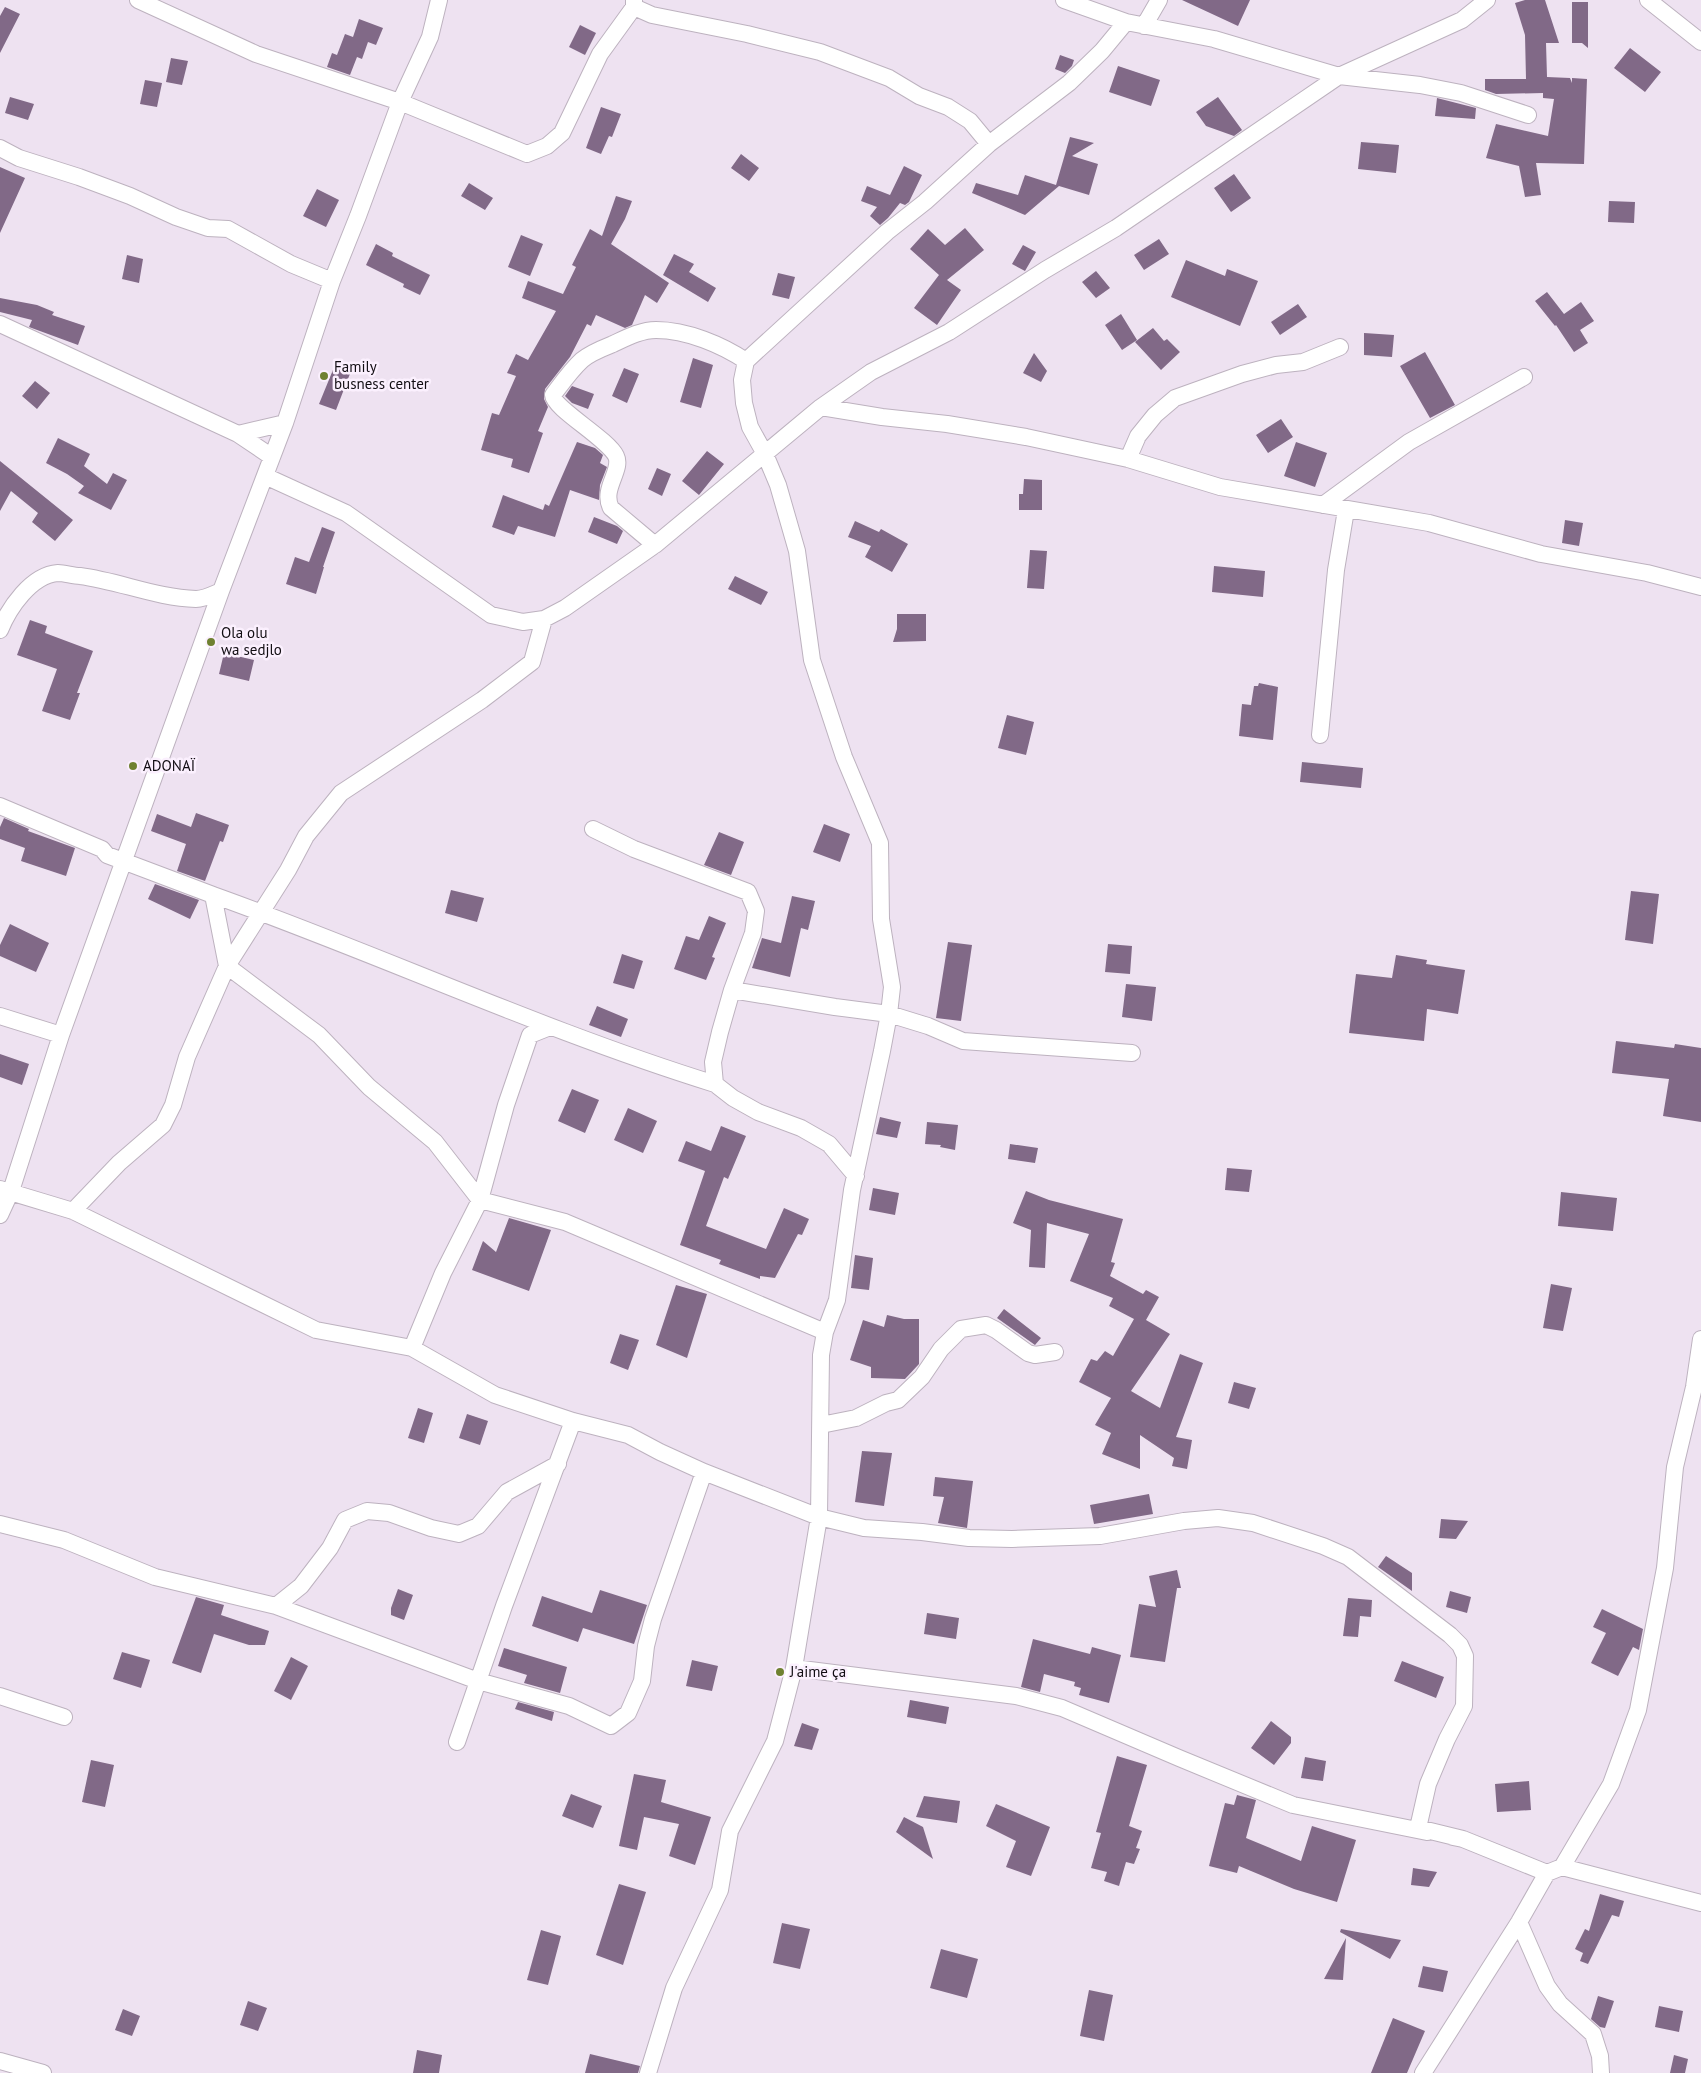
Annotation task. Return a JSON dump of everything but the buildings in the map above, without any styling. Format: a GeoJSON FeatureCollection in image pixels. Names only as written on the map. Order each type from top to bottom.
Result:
{"type":"FeatureCollection","features":[{"type":"Feature","properties":{"kind":"street"},"geometry":{"type":"LineString","coordinates":[[138,0],[256,54],[400,102],[526,154],[547,146],[562,133],[600,54],[634,3],[652,16],[737,32],[820,52],[889,78],[919,96],[948,108],[970,121],[989,144]]}},
{"type":"Feature","properties":{"kind":"street"},"geometry":{"type":"LineString","coordinates":[[0,1216],[5,1190],[221,591],[285,423],[332,281],[400,102],[430,37],[439,0]]}},
{"type":"Feature","properties":{"kind":"street"},"geometry":{"type":"LineString","coordinates":[[1064,0],[1126,22],[1214,39],[1339,76],[1420,85],[1461,93],[1528,116]]}},
{"type":"Feature","properties":{"kind":"street"},"geometry":{"type":"LineString","coordinates":[[1144,26],[1159,0]]}},
{"type":"Feature","properties":{"kind":"street"},"geometry":{"type":"LineString","coordinates":[[265,476],[346,513],[491,615],[523,622],[544,619],[565,608],[655,545],[821,407],[871,372],[949,332],[1045,270],[1116,228],[1339,76],[1462,20],[1486,0]]}},
{"type":"Feature","properties":{"kind":"street"},"geometry":{"type":"LineString","coordinates":[[1648,0],[1701,42]]}},
{"type":"Feature","properties":{"kind":"street"},"geometry":{"type":"LineString","coordinates":[[648,2073],[674,1988],[720,1890],[730,1831],[775,1742],[794,1668],[820,1517],[821,1425],[819,1389],[821,1355],[825,1332],[837,1300],[843,1248],[889,1014],[892,987],[882,919],[880,843],[844,757],[812,660],[797,551],[778,485],[750,428],[744,403],[742,380],[746,361],[886,232],[925,202],[989,144],[1069,82],[1102,51],[1126,22]]}},
{"type":"Feature","properties":{"kind":"street"},"geometry":{"type":"LineString","coordinates":[[0,148],[19,158],[130,196],[176,217],[208,228],[228,229],[291,264],[332,281]]}},
{"type":"Feature","properties":{"kind":"street"},"geometry":{"type":"LineString","coordinates":[[0,324],[238,434],[272,457]]}},
{"type":"Feature","properties":{"kind":"street"},"geometry":{"type":"LineString","coordinates":[[655,545],[612,508],[609,503],[608,497],[611,481],[617,464],[614,453],[585,425],[555,402],[553,395],[567,375],[583,359],[634,334],[656,330],[677,333],[730,350],[746,361]]}},
{"type":"Feature","properties":{"kind":"street"},"geometry":{"type":"LineString","coordinates":[[1128,459],[1138,436],[1155,415],[1175,398],[1242,374],[1276,365],[1304,362],[1340,347]]}},
{"type":"Feature","properties":{"kind":"street"},"geometry":{"type":"LineString","coordinates":[[1323,505],[1409,442],[1524,377]]}},
{"type":"Feature","properties":{"kind":"street"},"geometry":{"type":"LineString","coordinates":[[821,407],[1026,437],[1128,459],[1220,487],[1429,523],[1542,554],[1647,574],[1701,587]]}},
{"type":"Feature","properties":{"kind":"street"},"geometry":{"type":"LineString","coordinates":[[238,434],[285,423]]}},
{"type":"Feature","properties":{"kind":"street"},"geometry":{"type":"LineString","coordinates":[[1320,735],[1336,570],[1346,510]]}},
{"type":"Feature","properties":{"kind":"street"},"geometry":{"type":"LineString","coordinates":[[0,630],[6,617],[23,592],[44,578],[57,574],[100,579],[166,595],[198,599],[221,591]]}},
{"type":"Feature","properties":{"kind":"street"},"geometry":{"type":"LineString","coordinates":[[72,1211],[119,1163],[163,1125],[172,1105],[187,1057],[227,966],[306,836],[341,793],[482,700],[532,662],[544,619]]}},
{"type":"Feature","properties":{"kind":"street"},"geometry":{"type":"LineString","coordinates":[[0,806],[102,849],[107,855],[261,912],[550,1027],[645,1062],[715,1084],[733,1098],[758,1112],[801,1128],[829,1144],[856,1176]]}},
{"type":"Feature","properties":{"kind":"street"},"geometry":{"type":"LineString","coordinates":[[593,829],[634,849],[748,892],[756,911],[753,933],[732,990],[713,1062],[715,1084]]}},
{"type":"Feature","properties":{"kind":"street"},"geometry":{"type":"LineString","coordinates":[[213,895],[227,966],[319,1035],[369,1087],[435,1142],[480,1200],[565,1222],[825,1332]]}},
{"type":"Feature","properties":{"kind":"street"},"geometry":{"type":"LineString","coordinates":[[732,990],[889,1014],[928,1026],[963,1041],[1132,1053]]}},
{"type":"Feature","properties":{"kind":"street"},"geometry":{"type":"LineString","coordinates":[[0,1016],[61,1035]]}},
{"type":"Feature","properties":{"kind":"street"},"geometry":{"type":"LineString","coordinates":[[412,1348],[442,1273],[480,1200],[506,1105],[530,1035],[550,1027]]}},
{"type":"Feature","properties":{"kind":"street"},"geometry":{"type":"LineString","coordinates":[[5,1190],[72,1211],[316,1330],[412,1348],[495,1395],[573,1421],[628,1435],[704,1472],[820,1517],[864,1528],[922,1532],[969,1538],[1012,1539],[1100,1536],[1184,1521],[1218,1518],[1253,1523],[1348,1556],[1450,1635],[1460,1645],[1465,1656],[1464,1706],[1447,1739],[1428,1784],[1418,1828],[1463,1839],[1554,1870],[1701,1903]]}},
{"type":"Feature","properties":{"kind":"street"},"geometry":{"type":"LineString","coordinates":[[821,1425],[856,1418],[886,1403],[898,1400],[922,1377],[941,1349],[961,1330],[986,1325],[1028,1353],[1035,1355],[1055,1352]]}},
{"type":"Feature","properties":{"kind":"street"},"geometry":{"type":"LineString","coordinates":[[1423,2073],[1519,1922],[1611,1784],[1638,1710],[1665,1568],[1675,1467],[1694,1387],[1701,1339]]}},
{"type":"Feature","properties":{"kind":"street"},"geometry":{"type":"LineString","coordinates":[[456,1742],[573,1421]]}},
{"type":"Feature","properties":{"kind":"street"},"geometry":{"type":"LineString","coordinates":[[276,1606],[301,1586],[330,1548],[345,1520],[367,1511],[388,1513],[431,1528],[459,1534],[478,1526],[507,1492],[558,1464]]}},
{"type":"Feature","properties":{"kind":"street"},"geometry":{"type":"LineString","coordinates":[[0,1524],[64,1540],[155,1577],[276,1606],[478,1682],[569,1706],[611,1726],[628,1713],[642,1682],[646,1646],[653,1618],[704,1472]]}},
{"type":"Feature","properties":{"kind":"street"},"geometry":{"type":"LineString","coordinates":[[794,1668],[1025,1698],[1062,1708],[1293,1805],[1463,1839]]}},
{"type":"Feature","properties":{"kind":"street"},"geometry":{"type":"LineString","coordinates":[[0,1696],[64,1717]]}},
{"type":"Feature","properties":{"kind":"street"},"geometry":{"type":"LineString","coordinates":[[1519,1922],[1547,1986],[1560,2004],[1593,2034],[1600,2056],[1601,2073]]}},
{"type":"Feature","properties":{"kind":"street"},"geometry":{"type":"LineString","coordinates":[[0,2060],[42,2073]]}},
{"type":"Feature","properties":{"kind":"place","name":"Family busness center"},"geometry":{"type":"Point","coordinates":[324,376]}},
{"type":"Feature","properties":{"kind":"place","name":"Ola olu wa sedjlo"},"geometry":{"type":"Point","coordinates":[211,642]}},
{"type":"Feature","properties":{"kind":"place","name":"ADONAÏ"},"geometry":{"type":"Point","coordinates":[133,766]}},
{"type":"Feature","properties":{"kind":"place","name":"J'aime ça"},"geometry":{"type":"Point","coordinates":[780,1672]}}]}
